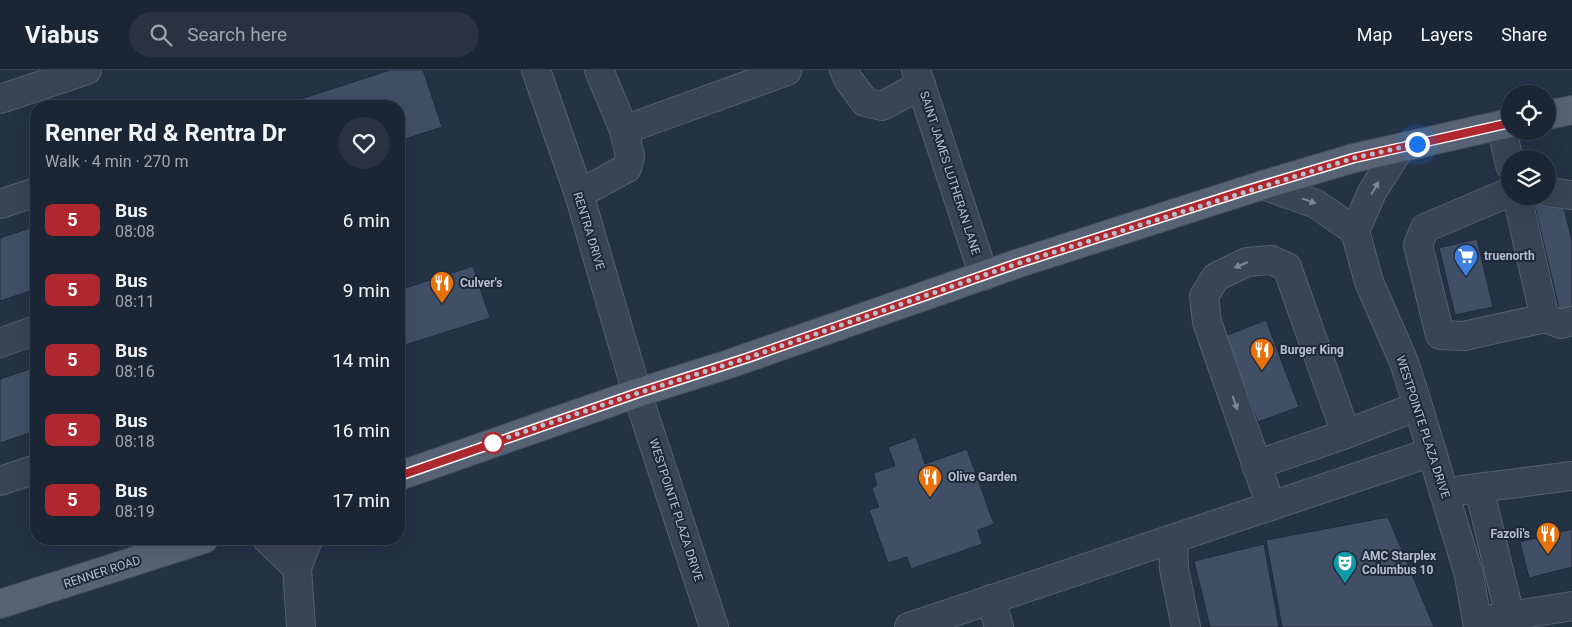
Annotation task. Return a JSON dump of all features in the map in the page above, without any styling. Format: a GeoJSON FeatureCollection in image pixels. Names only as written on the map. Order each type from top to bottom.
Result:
{"type":"FeatureCollection","features":[{"type":"Feature","properties":{"kind":"main road"},"geometry":{"type":"LineString","coordinates":[[1556,113],[1572,110]]}},
{"type":"Feature","properties":{"kind":"main road"},"geometry":{"type":"LineString","coordinates":[[405,474],[984,276],[1263,185],[1354,158],[1501,125]]}},
{"type":"Feature","properties":{"kind":"main road","name":"RENNER ROAD"},"geometry":{"type":"LineString","coordinates":[[0,604],[185,545]]}},
{"type":"Feature","properties":{"kind":"street"},"geometry":{"type":"LineString","coordinates":[[0,99],[87,70]]}},
{"type":"Feature","properties":{"kind":"street","name":"RENTRA DRIVE"},"geometry":{"type":"LineString","coordinates":[[536,70],[579,194],[638,393]]}},
{"type":"Feature","properties":{"kind":"street"},"geometry":{"type":"LineString","coordinates":[[579,194],[626,168],[630,156],[624,130],[599,70]]}},
{"type":"Feature","properties":{"kind":"street"},"geometry":{"type":"LineString","coordinates":[[844,70],[848,79],[865,102],[882,106],[919,78]]}},
{"type":"Feature","properties":{"kind":"street"},"geometry":{"type":"LineString","coordinates":[[624,130],[787,71]]}},
{"type":"Feature","properties":{"kind":"street","name":"SAINT JAMES LUTHERAN LANE"},"geometry":{"type":"LineString","coordinates":[[919,78],[984,276]]}},
{"type":"Feature","properties":{"kind":"street"},"geometry":{"type":"LineString","coordinates":[[1263,185],[1316,204],[1355,231],[1372,192],[1400,148]]}},
{"type":"Feature","properties":{"kind":"street"},"geometry":{"type":"LineString","coordinates":[[1556,193],[1572,195]]}},
{"type":"Feature","properties":{"kind":"street"},"geometry":{"type":"LineString","coordinates":[[0,204],[30,194]]}},
{"type":"Feature","properties":{"kind":"street"},"geometry":{"type":"LineString","coordinates":[[1501,196],[1425,228],[1418,245],[1440,335],[1464,336],[1545,318],[1561,324],[1572,321]]}},
{"type":"Feature","properties":{"kind":"street"},"geometry":{"type":"LineString","coordinates":[[1519,205],[1545,318]]}},
{"type":"Feature","properties":{"kind":"street","name":"WESTPOINTE PLAZA DRIVE"},"geometry":{"type":"LineString","coordinates":[[1355,231],[1369,282],[1404,362],[1418,406],[1469,574],[1477,624]]}},
{"type":"Feature","properties":{"kind":"street"},"geometry":{"type":"LineString","coordinates":[[1270,506],[1207,322],[1204,296],[1216,277],[1247,262],[1271,260],[1288,267],[1346,434]]}},
{"type":"Feature","properties":{"kind":"street"},"geometry":{"type":"LineString","coordinates":[[0,343],[30,332]]}},
{"type":"Feature","properties":{"kind":"street","name":"WESTPOINTE PLAZA DRIVE"},"geometry":{"type":"LineString","coordinates":[[638,393],[714,627]]}},
{"type":"Feature","properties":{"kind":"street"},"geometry":{"type":"LineString","coordinates":[[1256,465],[1346,434],[1418,406]]}},
{"type":"Feature","properties":{"kind":"street"},"geometry":{"type":"LineString","coordinates":[[909,627],[1432,452]]}},
{"type":"Feature","properties":{"kind":"street"},"geometry":{"type":"LineString","coordinates":[[0,481],[30,471]]}},
{"type":"Feature","properties":{"kind":"street"},"geometry":{"type":"LineString","coordinates":[[1444,493],[1572,476]]}},
{"type":"Feature","properties":{"kind":"street"},"geometry":{"type":"LineString","coordinates":[[1479,488],[1510,616]]}},
{"type":"Feature","properties":{"kind":"street"},"geometry":{"type":"LineString","coordinates":[[1173,538],[1174,569],[1186,627]]}},
{"type":"Feature","properties":{"kind":"street"},"geometry":{"type":"LineString","coordinates":[[273,545],[297,568]]}},
{"type":"Feature","properties":{"kind":"street"},"geometry":{"type":"LineString","coordinates":[[301,627],[297,568],[306,545]]}},
{"type":"Feature","properties":{"kind":"street"},"geometry":{"type":"LineString","coordinates":[[991,599],[1000,627]]}},
{"type":"Feature","properties":{"kind":"street"},"geometry":{"type":"LineString","coordinates":[[1477,624],[1510,616],[1572,606]]}},
{"type":"Feature","properties":{"kind":"building"},"geometry":{"type":"Polygon","coordinates":[[[390,70],[423,70],[442,127],[405,139],[405,100],[298,100],[390,70]]]}},
{"type":"Feature","properties":{"kind":"building"},"geometry":{"type":"Polygon","coordinates":[[[1561,196],[1572,241],[1572,313],[1561,316],[1534,205],[1556,205],[1556,197],[1561,196]]]}},
{"type":"Feature","properties":{"kind":"building"},"geometry":{"type":"Polygon","coordinates":[[[30,228],[30,291],[0,301],[0,238],[30,228]]]}},
{"type":"Feature","properties":{"kind":"building","name":"truenorth"},"geometry":{"type":"Polygon","coordinates":[[[1477,239],[1493,307],[1455,315],[1439,248],[1477,239]]]}},
{"type":"Feature","properties":{"kind":"building","name":"Culver's"},"geometry":{"type":"Polygon","coordinates":[[[473,266],[490,318],[405,345],[405,288],[473,266]]]}},
{"type":"Feature","properties":{"kind":"building","name":"Burger King"},"geometry":{"type":"Polygon","coordinates":[[[1266,320],[1299,407],[1258,422],[1225,336],[1266,320]]]}},
{"type":"Feature","properties":{"kind":"building"},"geometry":{"type":"Polygon","coordinates":[[[30,369],[30,433],[0,443],[0,379],[30,369]]]}},
{"type":"Feature","properties":{"kind":"building","name":"Olive Garden"},"geometry":{"type":"Polygon","coordinates":[[[916,437],[925,464],[967,449],[994,524],[978,530],[982,544],[911,569],[907,557],[888,563],[869,510],[879,507],[872,489],[877,485],[873,473],[895,466],[888,447],[916,437]]]}},
{"type":"Feature","properties":{"kind":"building","name":"AMC Starplex Columbus 10"},"geometry":{"type":"Polygon","coordinates":[[[1388,517],[1434,627],[1282,627],[1266,540],[1388,517]]]}},
{"type":"Feature","properties":{"kind":"building","name":"Fazoli's"},"geometry":{"type":"Polygon","coordinates":[[[1572,529],[1572,567],[1529,578],[1520,542],[1572,529]]]}},
{"type":"Feature","properties":{"kind":"building"},"geometry":{"type":"Polygon","coordinates":[[[1264,544],[1279,627],[1210,627],[1194,561],[1264,544]]]}},
{"type":"Feature","properties":{"kind":"bus line","name":"5"},"geometry":{"type":"LineString","coordinates":[[405,474],[1019,263],[1244,191],[1354,158],[1501,125]]}},
{"type":"Feature","properties":{"kind":"place","name":"truenorth"},"geometry":{"type":"Point","coordinates":[1466,277]}},
{"type":"Feature","properties":{"kind":"place","name":"Culver's"},"geometry":{"type":"Point","coordinates":[442,304]}},
{"type":"Feature","properties":{"kind":"place","name":"Burger King"},"geometry":{"type":"Point","coordinates":[1262,371]}},
{"type":"Feature","properties":{"kind":"place","name":"Olive Garden"},"geometry":{"type":"Point","coordinates":[930,498]}},
{"type":"Feature","properties":{"kind":"place","name":"Fazoli's"},"geometry":{"type":"Point","coordinates":[1548,555]}},
{"type":"Feature","properties":{"kind":"place","name":"AMC Starplex Columbus 10"},"geometry":{"type":"Point","coordinates":[1345,584]}},
{"type":"Feature","properties":{"kind":"route"},"geometry":{"type":"LineString","coordinates":[[493,443],[488,444],[747,358],[1019,263],[1354,158],[1417,144]]}}]}
